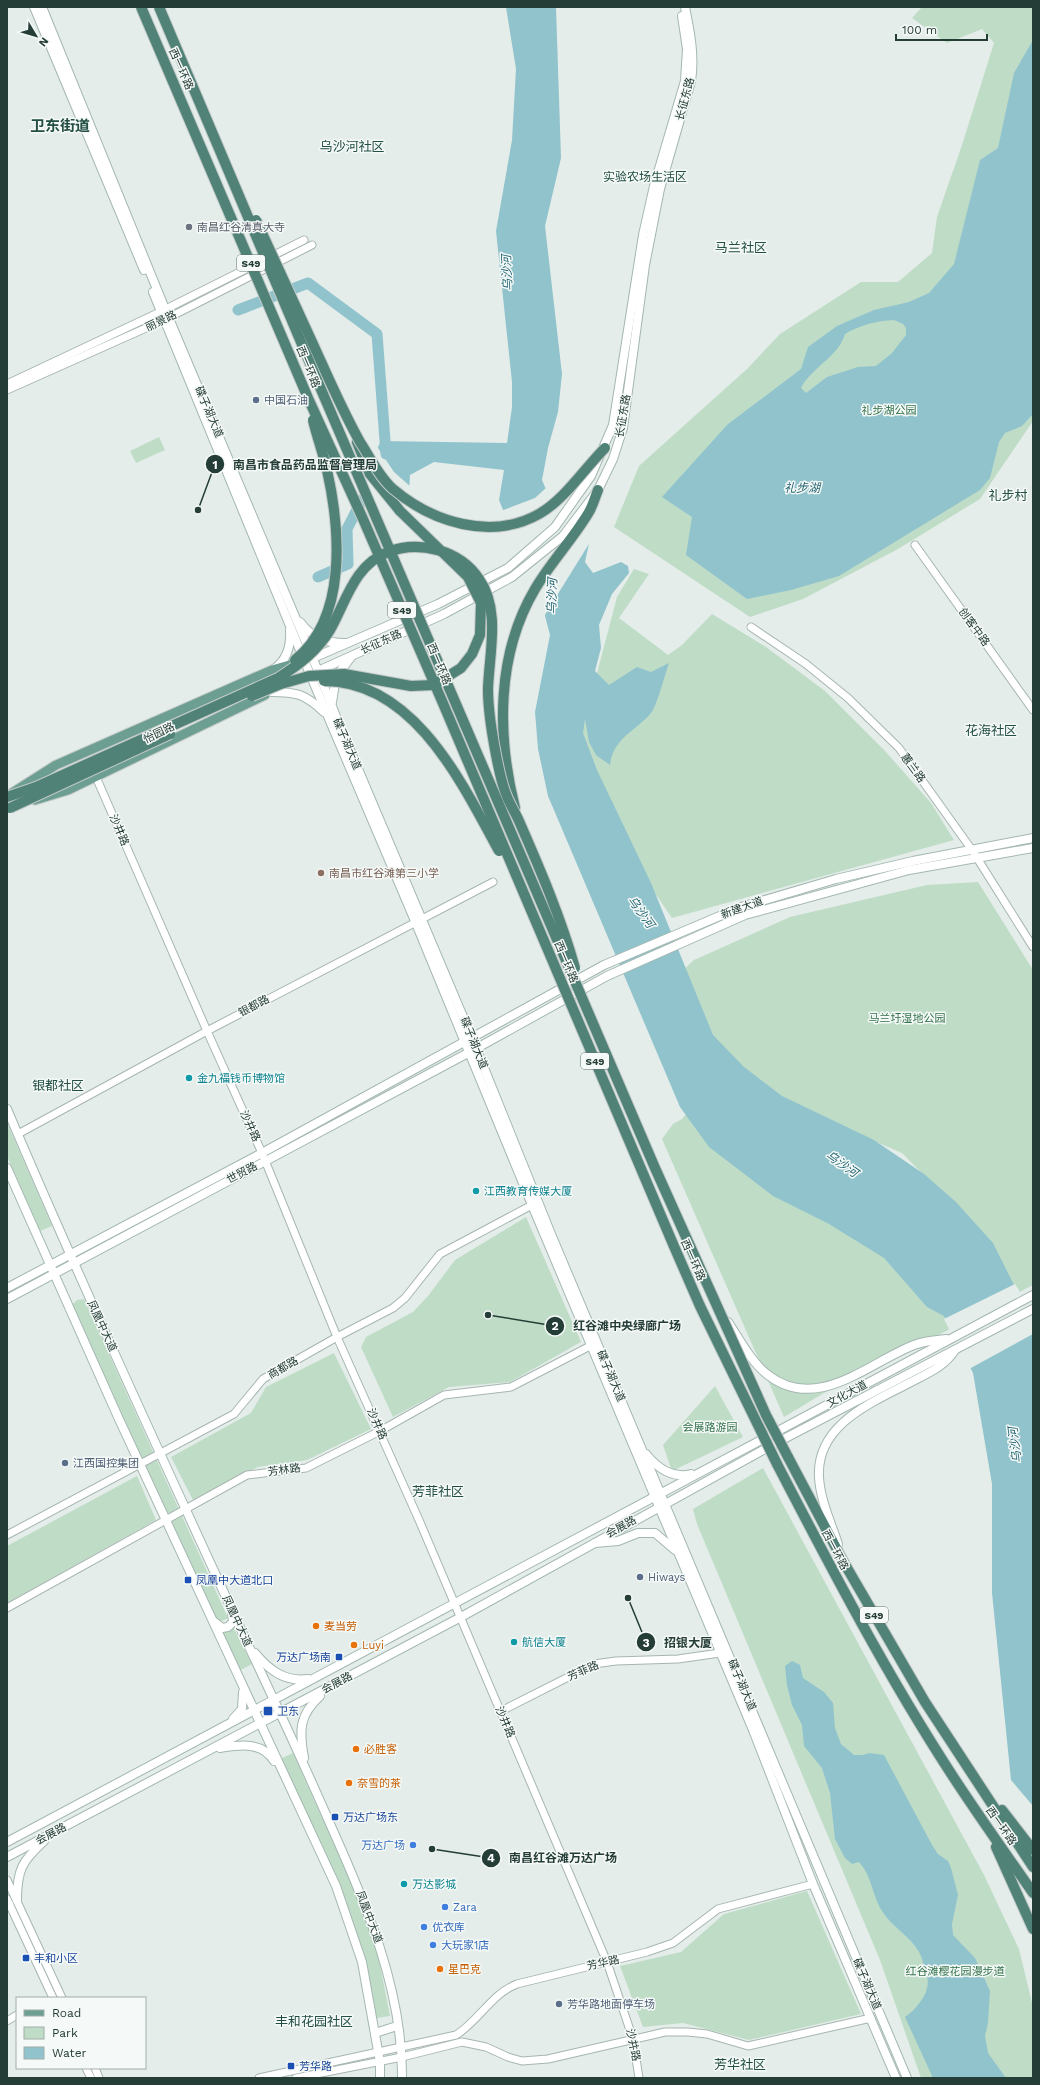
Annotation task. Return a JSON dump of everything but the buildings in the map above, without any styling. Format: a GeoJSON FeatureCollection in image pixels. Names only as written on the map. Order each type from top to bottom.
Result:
{"type":"FeatureCollection","features":[{"type":"Feature","properties":{"kind":"highway","name":"西一环路"},"geometry":{"type":"LineString","coordinates":[[141,7],[308,398],[363,519],[673,1244],[754,1419],[831,1567],[910,1706],[952,1776],[1033,1893]]}},
{"type":"Feature","properties":{"kind":"highway","name":"西一环路"},"geometry":{"type":"LineString","coordinates":[[159,7],[587,1009],[714,1302],[766,1415],[843,1561],[925,1702],[1033,1867]]}},
{"type":"Feature","properties":{"kind":"highway"},"geometry":{"type":"LineString","coordinates":[[7,796],[36,786],[243,697],[309,676],[344,674],[411,686],[434,685],[461,668],[472,654],[480,635],[481,603],[468,577],[400,511],[370,474],[256,219],[228,169]]}},
{"type":"Feature","properties":{"kind":"highway"},"geometry":{"type":"LineString","coordinates":[[243,697],[301,656],[317,635],[323,622],[334,585],[337,551],[334,513],[327,470],[308,398]]}},
{"type":"Feature","properties":{"kind":"highway"},"geometry":{"type":"LineString","coordinates":[[345,416],[374,466],[392,488],[424,511],[449,521],[480,527],[510,524],[538,514],[560,497],[605,448]]}},
{"type":"Feature","properties":{"kind":"highway"},"geometry":{"type":"LineString","coordinates":[[518,820],[510,788],[503,736],[503,688],[508,660],[517,629],[534,590],[589,512],[598,490]]}},
{"type":"Feature","properties":{"kind":"highway"},"geometry":{"type":"LineString","coordinates":[[9,808],[243,697],[297,667],[314,652],[330,630],[358,574],[387,552],[408,547],[416,547],[430,548],[455,556],[479,579],[489,599],[492,620],[488,691],[494,743],[505,792],[565,933],[587,1009]]}},
{"type":"Feature","properties":{"kind":"highway"},"geometry":{"type":"LineString","coordinates":[[243,697],[310,681],[336,681],[361,686],[383,696],[405,712],[463,785],[527,901]]}},
{"type":"Feature","properties":{"kind":"highway"},"geometry":{"type":"LineString","coordinates":[[968,1769],[1033,1850]]}},
{"type":"Feature","properties":{"kind":"highway"},"geometry":{"type":"LineString","coordinates":[[986,1825],[1033,1929]]}},
{"type":"Feature","properties":{"kind":"main road","name":"碟子湖大道"},"geometry":{"type":"LineString","coordinates":[[34,7],[293,612],[308,659]]}},
{"type":"Feature","properties":{"kind":"main road","name":"碟子湖大道"},"geometry":{"type":"LineString","coordinates":[[42,7],[290,623],[333,709],[418,920],[468,1053],[532,1206],[662,1505],[907,2078]]}},
{"type":"Feature","properties":{"kind":"main road","name":"长征东路"},"geometry":{"type":"LineString","coordinates":[[308,659],[438,604],[508,568],[555,527],[591,476],[605,448],[613,425],[626,334],[643,235],[654,186],[687,69],[687,49],[680,7]]}},
{"type":"Feature","properties":{"kind":"main road","name":"长征东路"},"geometry":{"type":"LineString","coordinates":[[314,672],[444,614],[512,577],[563,536],[598,490],[613,459],[623,428],[645,265],[660,189],[694,66],[693,49],[685,7]]}},
{"type":"Feature","properties":{"kind":"main road"},"geometry":{"type":"LineString","coordinates":[[293,612],[309,632],[321,640],[347,643]]}},
{"type":"Feature","properties":{"kind":"main road"},"geometry":{"type":"LineString","coordinates":[[272,670],[284,661],[288,652],[291,638],[290,623]]}},
{"type":"Feature","properties":{"kind":"main road"},"geometry":{"type":"LineString","coordinates":[[333,709],[332,697],[336,677],[353,655]]}},
{"type":"Feature","properties":{"kind":"main road","name":"怡园路"},"geometry":{"type":"LineString","coordinates":[[7,796],[56,765],[272,670],[308,659]]}},
{"type":"Feature","properties":{"kind":"main road","name":"碟子湖大道"},"geometry":{"type":"LineString","coordinates":[[314,672],[328,716],[472,1038],[640,1445],[657,1494]]}},
{"type":"Feature","properties":{"kind":"main road","name":"怡园路"},"geometry":{"type":"LineString","coordinates":[[9,808],[68,790],[314,672]]}},
{"type":"Feature","properties":{"kind":"main road"},"geometry":{"type":"LineString","coordinates":[[271,692],[294,692],[304,695],[328,716]]}},
{"type":"Feature","properties":{"kind":"main road","name":"新建大道"},"geometry":{"type":"LineString","coordinates":[[472,1038],[604,966],[741,907],[844,878],[913,861],[1033,838]]}},
{"type":"Feature","properties":{"kind":"main road","name":"新建大道"},"geometry":{"type":"LineString","coordinates":[[476,1048],[607,976],[746,915],[909,870],[1033,848]]}},
{"type":"Feature","properties":{"kind":"main road","name":"世贸路"},"geometry":{"type":"LineString","coordinates":[[7,1288],[262,1153],[472,1038]]}},
{"type":"Feature","properties":{"kind":"main road","name":"世贸路"},"geometry":{"type":"LineString","coordinates":[[7,1298],[476,1048]]}},
{"type":"Feature","properties":{"kind":"main road","name":"凤凰中大道"},"geometry":{"type":"LineString","coordinates":[[7,1109],[73,1264],[307,1770],[354,1877],[381,1947],[397,2026],[402,2058],[402,2078]]}},
{"type":"Feature","properties":{"kind":"main road","name":"凤凰中大道"},"geometry":{"type":"LineString","coordinates":[[7,1168],[140,1464],[336,1886],[353,1934],[367,1985],[380,2062],[380,2078]]}},
{"type":"Feature","properties":{"kind":"main road","name":"文化大道"},"geometry":{"type":"LineString","coordinates":[[657,1494],[1032,1295]]}},
{"type":"Feature","properties":{"kind":"main road"},"geometry":{"type":"LineString","coordinates":[[714,1302],[750,1356],[768,1375],[787,1386],[805,1389],[824,1388],[844,1381],[913,1346],[932,1340],[949,1339]]}},
{"type":"Feature","properties":{"kind":"main road","name":"文化大道"},"geometry":{"type":"LineString","coordinates":[[662,1505],[1033,1308]]}},
{"type":"Feature","properties":{"kind":"main road"},"geometry":{"type":"LineString","coordinates":[[843,1561],[821,1490],[819,1476],[824,1449],[844,1421],[865,1406],[934,1370],[948,1361],[955,1350]]}},
{"type":"Feature","properties":{"kind":"main road"},"geometry":{"type":"LineString","coordinates":[[640,1445],[653,1462],[672,1474],[685,1476],[700,1472]]}},
{"type":"Feature","properties":{"kind":"main road","name":"会展路"},"geometry":{"type":"LineString","coordinates":[[7,1842],[657,1494]]}},
{"type":"Feature","properties":{"kind":"main road","name":"碟子湖大道"},"geometry":{"type":"LineString","coordinates":[[662,1505],[680,1555],[753,1730],[813,1884],[896,2078]]}},
{"type":"Feature","properties":{"kind":"main road","name":"会展路"},"geometry":{"type":"LineString","coordinates":[[7,1857],[461,1617],[662,1505]]}},
{"type":"Feature","properties":{"kind":"main road"},"geometry":{"type":"LineString","coordinates":[[592,1544],[618,1542],[638,1533],[655,1533],[671,1545],[680,1555]]}},
{"type":"Feature","properties":{"kind":"main road"},"geometry":{"type":"LineString","coordinates":[[212,1620],[222,1628],[230,1626],[233,1619],[231,1607]]}},
{"type":"Feature","properties":{"kind":"main road"},"geometry":{"type":"LineString","coordinates":[[248,1644],[274,1672],[292,1680],[313,1679]]}},
{"type":"Feature","properties":{"kind":"main road"},"geometry":{"type":"LineString","coordinates":[[220,1728],[235,1718],[242,1709],[243,1693],[238,1676]]}},
{"type":"Feature","properties":{"kind":"main road"},"geometry":{"type":"LineString","coordinates":[[307,1770],[301,1744],[302,1719],[311,1703],[332,1686]]}},
{"type":"Feature","properties":{"kind":"main road"},"geometry":{"type":"LineString","coordinates":[[213,1749],[248,1745],[261,1749],[273,1759],[292,1794]]}},
{"type":"Feature","properties":{"kind":"main road"},"geometry":{"type":"LineString","coordinates":[[10,1901],[21,1868],[30,1854],[53,1833]]}},
{"type":"Feature","properties":{"kind":"main road"},"geometry":{"type":"LineString","coordinates":[[375,2033],[397,2026]]}},
{"type":"Feature","properties":{"kind":"street","name":"丽景路"},"geometry":{"type":"LineString","coordinates":[[7,384],[165,315],[304,240]]}},
{"type":"Feature","properties":{"kind":"street","name":"丽景路"},"geometry":{"type":"LineString","coordinates":[[7,390],[312,245]]}},
{"type":"Feature","properties":{"kind":"street","name":"创客中路"},"geometry":{"type":"LineString","coordinates":[[915,545],[1033,710]]}},
{"type":"Feature","properties":{"kind":"street","name":"蕙兰路"},"geometry":{"type":"LineString","coordinates":[[751,627],[806,664],[848,698],[899,748],[972,850],[1033,947]]}},
{"type":"Feature","properties":{"kind":"street","name":"沙井路"},"geometry":{"type":"LineString","coordinates":[[96,777],[262,1153],[337,1337],[380,1430],[455,1603],[607,1962],[633,2039],[639,2078]]}},
{"type":"Feature","properties":{"kind":"street","name":"银都路"},"geometry":{"type":"LineString","coordinates":[[18,1134],[207,1031],[493,882]]}},
{"type":"Feature","properties":{"kind":"street","name":"商都路"},"geometry":{"type":"LineString","coordinates":[[7,1535],[234,1414],[263,1379],[337,1337],[393,1308],[404,1298],[440,1254],[532,1206]]}},
{"type":"Feature","properties":{"kind":"street","name":"芳林路"},"geometry":{"type":"LineString","coordinates":[[7,1608],[247,1475],[306,1468],[444,1395],[511,1387],[592,1345]]}},
{"type":"Feature","properties":{"kind":"street","name":"芳菲路"},"geometry":{"type":"LineString","coordinates":[[500,1711],[594,1664],[616,1661],[678,1659],[720,1653]]}},
{"type":"Feature","properties":{"kind":"street"},"geometry":{"type":"LineString","coordinates":[[7,1880],[10,1901],[52,1997]]}},
{"type":"Feature","properties":{"kind":"street","name":"芳华路"},"geometry":{"type":"LineString","coordinates":[[259,2078],[456,2035],[469,2027],[505,1988],[647,1952],[673,1943],[718,1909],[813,1884]]}},
{"type":"Feature","properties":{"kind":"street"},"geometry":{"type":"LineString","coordinates":[[10,1901],[61,1996]]}},
{"type":"Feature","properties":{"kind":"street"},"geometry":{"type":"LineString","coordinates":[[7,2020],[16,2016]]}},
{"type":"Feature","properties":{"kind":"street"},"geometry":{"type":"LineString","coordinates":[[296,2078],[402,2058],[462,2042],[486,2047],[508,2058],[522,2061],[548,2059],[665,2032],[707,2034],[748,2046],[871,2018]]}},
{"type":"Feature","properties":{"kind":"street"},"geometry":{"type":"LineString","coordinates":[[86,2069],[91,2078]]}},
{"type":"Feature","properties":{"kind":"green space","name":"礼步湖"},"geometry":{"type":"Polygon","coordinates":[[[922,7],[1033,7],[1033,421],[980,499],[898,549],[803,599],[750,617],[614,527],[639,466],[747,369],[780,334],[861,282],[898,282],[932,253],[937,217],[962,145],[994,43],[982,29],[947,43],[912,18],[922,7]]]}},
{"type":"Feature","properties":{"kind":"green space"},"geometry":{"type":"Polygon","coordinates":[[[159,437],[165,450],[136,463],[130,451],[159,437]]]}},
{"type":"Feature","properties":{"kind":"green space"},"geometry":{"type":"Polygon","coordinates":[[[634,569],[649,574],[619,618],[668,655],[682,645],[712,614],[766,647],[825,691],[885,751],[931,803],[954,840],[672,918],[639,870],[593,782],[579,727],[596,677],[617,597],[634,569]]]}},
{"type":"Feature","properties":{"kind":"green space","name":"马兰圩湿地公园"},"geometry":{"type":"Polygon","coordinates":[[[978,882],[1033,970],[1033,1285],[1016,1294],[968,1220],[902,1153],[779,1100],[727,1062],[679,974],[694,960],[790,917],[927,885],[978,882]]]}},
{"type":"Feature","properties":{"kind":"green space"},"geometry":{"type":"Polygon","coordinates":[[[689,1110],[842,1218],[956,1326],[824,1393],[784,1417],[662,1139],[673,1124],[682,1119],[689,1110]]]}},
{"type":"Feature","properties":{"kind":"green space"},"geometry":{"type":"Polygon","coordinates":[[[7,1123],[52,1226],[40,1231],[7,1156],[7,1123]]]}},
{"type":"Feature","properties":{"kind":"green space"},"geometry":{"type":"Polygon","coordinates":[[[526,1217],[581,1342],[510,1382],[449,1387],[393,1417],[361,1347],[366,1337],[413,1312],[428,1296],[455,1260],[526,1217]]]}},
{"type":"Feature","properties":{"kind":"green space"},"geometry":{"type":"Polygon","coordinates":[[[84,1299],[228,1618],[216,1624],[72,1305],[77,1300],[84,1299]]]}},
{"type":"Feature","properties":{"kind":"green space"},"geometry":{"type":"Polygon","coordinates":[[[334,1353],[371,1429],[307,1460],[258,1467],[193,1500],[171,1457],[251,1413],[266,1387],[334,1353]]]}},
{"type":"Feature","properties":{"kind":"green space","name":"会展路游园"},"geometry":{"type":"Polygon","coordinates":[[[715,1386],[743,1437],[672,1471],[663,1445],[715,1386]]]}},
{"type":"Feature","properties":{"kind":"green space","name":"红谷滩樱花园漫步道"},"geometry":{"type":"Polygon","coordinates":[[[763,1468],[984,1875],[1019,1949],[1033,2007],[1033,2078],[921,2078],[880,1960],[697,1524],[693,1509],[763,1468]]]}},
{"type":"Feature","properties":{"kind":"green space"},"geometry":{"type":"Polygon","coordinates":[[[137,1476],[156,1520],[7,1603],[7,1546],[137,1476]]]}},
{"type":"Feature","properties":{"kind":"green space"},"geometry":{"type":"Polygon","coordinates":[[[230,1621],[252,1664],[239,1671],[218,1628],[230,1621]]]}},
{"type":"Feature","properties":{"kind":"green space"},"geometry":{"type":"Polygon","coordinates":[[[293,1753],[361,1904],[377,1950],[390,2016],[377,2018],[365,1960],[346,1901],[280,1759],[293,1753]]]}},
{"type":"Feature","properties":{"kind":"green space"},"geometry":{"type":"Polygon","coordinates":[[[807,1891],[861,2014],[749,2040],[683,2023],[643,2027],[620,1966],[681,1952],[724,1914],[807,1891]]]}},
{"type":"Feature","properties":{"kind":"water","name":"乌沙河"},"geometry":{"type":"Polygon","coordinates":[[[506,7],[556,7],[561,158],[545,226],[562,374],[558,412],[548,448],[542,480],[548,494],[590,539],[585,562],[593,573],[621,562],[628,566],[629,573],[612,594],[599,625],[601,648],[595,671],[609,685],[637,667],[651,672],[669,663],[651,713],[620,741],[612,756],[610,765],[596,755],[589,742],[585,719],[583,733],[597,770],[651,883],[713,1035],[744,1067],[782,1096],[874,1140],[924,1174],[956,1202],[993,1243],[1014,1285],[1033,1317],[1033,1806],[1011,1780],[992,1593],[992,1484],[973,1373],[944,1316],[927,1307],[884,1258],[829,1224],[773,1196],[709,1147],[680,1107],[548,796],[538,749],[535,712],[550,635],[544,612],[499,500],[504,470],[434,462],[410,475],[408,508],[349,505],[381,441],[507,443],[512,407],[512,382],[496,231],[512,140],[516,69],[506,7]]]}},
{"type":"Feature","properties":{"kind":"water","name":"礼步湖"},"geometry":{"type":"Polygon","coordinates":[[[1033,40],[1033,414],[1022,426],[1005,433],[999,442],[990,478],[980,490],[839,576],[791,590],[747,599],[686,555],[692,517],[662,497],[728,424],[801,369],[808,347],[837,326],[874,310],[909,302],[929,293],[954,264],[980,160],[998,148],[1014,73],[1033,40]],[[894,320],[881,321],[862,326],[845,334],[837,349],[811,374],[801,388],[806,393],[827,377],[858,367],[876,366],[892,353],[906,335],[906,328],[903,324],[894,320]]]}},
{"type":"Feature","properties":{"kind":"water"},"geometry":{"type":"Polygon","coordinates":[[[792,1661],[800,1665],[803,1678],[824,1692],[833,1703],[835,1728],[841,1744],[854,1755],[869,1753],[884,1755],[932,1845],[938,1854],[948,1861],[958,1895],[952,1924],[953,1935],[975,1958],[990,1991],[988,2023],[985,2036],[988,2053],[1006,2078],[933,2078],[905,2017],[923,1998],[928,1984],[922,1958],[915,1946],[886,1917],[882,1911],[867,1873],[863,1867],[859,1862],[852,1864],[845,1858],[835,1839],[830,1793],[822,1768],[804,1746],[802,1725],[792,1705],[787,1685],[785,1666],[792,1661]]]}},
{"type":"Feature","properties":{"kind":"pier"},"geometry":{"type":"Polygon","coordinates":[[[376,445],[394,472],[411,487],[409,510],[347,506],[376,445]]]}},
{"type":"Feature","properties":{"kind":"pier"},"geometry":{"type":"Polygon","coordinates":[[[547,487],[549,492],[592,539],[543,618],[536,598],[523,574],[501,511],[535,498],[547,487]]]}},
{"type":"Feature","properties":{"kind":"pier"},"geometry":{"type":"Polygon","coordinates":[[[1015,1284],[1033,1313],[1033,1334],[969,1369],[944,1319],[1015,1284]]]}},
{"type":"Feature","properties":{"kind":"waterway"},"geometry":{"type":"LineString","coordinates":[[238,310],[308,283],[377,334],[386,454]]}},
{"type":"Feature","properties":{"kind":"waterway"},"geometry":{"type":"LineString","coordinates":[[318,577],[348,564],[347,529],[362,500]]}},
{"type":"Feature","properties":{"kind":"place","name":"南昌红谷清真大寺"},"geometry":{"type":"Point","coordinates":[189,227]}},
{"type":"Feature","properties":{"kind":"place","name":"中国石油"},"geometry":{"type":"Point","coordinates":[256,400]}},
{"type":"Feature","properties":{"kind":"place","name":"南昌市食品药品监督管理局"},"geometry":{"type":"Point","coordinates":[198,510]}},
{"type":"Feature","properties":{"kind":"place","name":"南昌市红谷滩第三小学"},"geometry":{"type":"Point","coordinates":[321,873]}},
{"type":"Feature","properties":{"kind":"place","name":"金九福钱币博物馆"},"geometry":{"type":"Point","coordinates":[189,1078]}},
{"type":"Feature","properties":{"kind":"place","name":"江西教育传媒大厦"},"geometry":{"type":"Point","coordinates":[476,1191]}},
{"type":"Feature","properties":{"kind":"place","name":"红谷滩中央绿廊广场"},"geometry":{"type":"Point","coordinates":[488,1315]}},
{"type":"Feature","properties":{"kind":"place","name":"江西国控集团"},"geometry":{"type":"Point","coordinates":[65,1463]}},
{"type":"Feature","properties":{"kind":"place","name":"Hiways"},"geometry":{"type":"Point","coordinates":[640,1577]}},
{"type":"Feature","properties":{"kind":"place","name":"凤凰中大道北口"},"geometry":{"type":"Point","coordinates":[188,1580]}},
{"type":"Feature","properties":{"kind":"place","name":"招银大厦"},"geometry":{"type":"Point","coordinates":[628,1598]}},
{"type":"Feature","properties":{"kind":"place","name":"麦当劳"},"geometry":{"type":"Point","coordinates":[316,1626]}},
{"type":"Feature","properties":{"kind":"place","name":"航信大厦"},"geometry":{"type":"Point","coordinates":[514,1642]}},
{"type":"Feature","properties":{"kind":"place","name":"Luyi"},"geometry":{"type":"Point","coordinates":[354,1645]}},
{"type":"Feature","properties":{"kind":"place","name":"万达广场南"},"geometry":{"type":"Point","coordinates":[339,1657]}},
{"type":"Feature","properties":{"kind":"place","name":"卫东"},"geometry":{"type":"Point","coordinates":[268,1711]}},
{"type":"Feature","properties":{"kind":"place","name":"必胜客"},"geometry":{"type":"Point","coordinates":[356,1749]}},
{"type":"Feature","properties":{"kind":"place","name":"奈雪的茶"},"geometry":{"type":"Point","coordinates":[349,1783]}},
{"type":"Feature","properties":{"kind":"place","name":"万达广场东"},"geometry":{"type":"Point","coordinates":[335,1817]}},
{"type":"Feature","properties":{"kind":"place","name":"万达广场"},"geometry":{"type":"Point","coordinates":[413,1845]}},
{"type":"Feature","properties":{"kind":"place","name":"南昌红谷滩万达广场"},"geometry":{"type":"Point","coordinates":[432,1849]}},
{"type":"Feature","properties":{"kind":"place","name":"万达影城"},"geometry":{"type":"Point","coordinates":[404,1884]}},
{"type":"Feature","properties":{"kind":"place","name":"Zara"},"geometry":{"type":"Point","coordinates":[445,1907]}},
{"type":"Feature","properties":{"kind":"place","name":"优衣库"},"geometry":{"type":"Point","coordinates":[424,1927]}},
{"type":"Feature","properties":{"kind":"place","name":"大玩家1店"},"geometry":{"type":"Point","coordinates":[433,1945]}},
{"type":"Feature","properties":{"kind":"place","name":"丰和小区"},"geometry":{"type":"Point","coordinates":[26,1958]}},
{"type":"Feature","properties":{"kind":"place","name":"星巴克"},"geometry":{"type":"Point","coordinates":[440,1969]}},
{"type":"Feature","properties":{"kind":"place","name":"芳华路地面停车场"},"geometry":{"type":"Point","coordinates":[559,2004]}},
{"type":"Feature","properties":{"kind":"place","name":"芳华路"},"geometry":{"type":"Point","coordinates":[291,2066]}},
{"type":"Feature","properties":{"kind":"district","name":"卫东街道"},"geometry":{"type":"Point","coordinates":[60,126]}},
{"type":"Feature","properties":{"kind":"district","name":"乌沙河社区"},"geometry":{"type":"Point","coordinates":[352,146]}},
{"type":"Feature","properties":{"kind":"district","name":"实验农场生活区"},"geometry":{"type":"Point","coordinates":[645,177]}},
{"type":"Feature","properties":{"kind":"district","name":"马兰社区"},"geometry":{"type":"Point","coordinates":[741,247]}},
{"type":"Feature","properties":{"kind":"district","name":"礼步村"},"geometry":{"type":"Point","coordinates":[1008,495]}},
{"type":"Feature","properties":{"kind":"district","name":"花海社区"},"geometry":{"type":"Point","coordinates":[991,730]}},
{"type":"Feature","properties":{"kind":"district","name":"银都社区"},"geometry":{"type":"Point","coordinates":[58,1085]}},
{"type":"Feature","properties":{"kind":"district","name":"芳菲社区"},"geometry":{"type":"Point","coordinates":[438,1491]}},
{"type":"Feature","properties":{"kind":"district","name":"丰和花园社区"},"geometry":{"type":"Point","coordinates":[314,2021]}},
{"type":"Feature","properties":{"kind":"district","name":"芳华社区"},"geometry":{"type":"Point","coordinates":[740,2064]}},
{"type":"Feature","properties":{"kind":"park label","name":"礼步湖公园"},"geometry":{"type":"Point","coordinates":[889,410]}}]}
